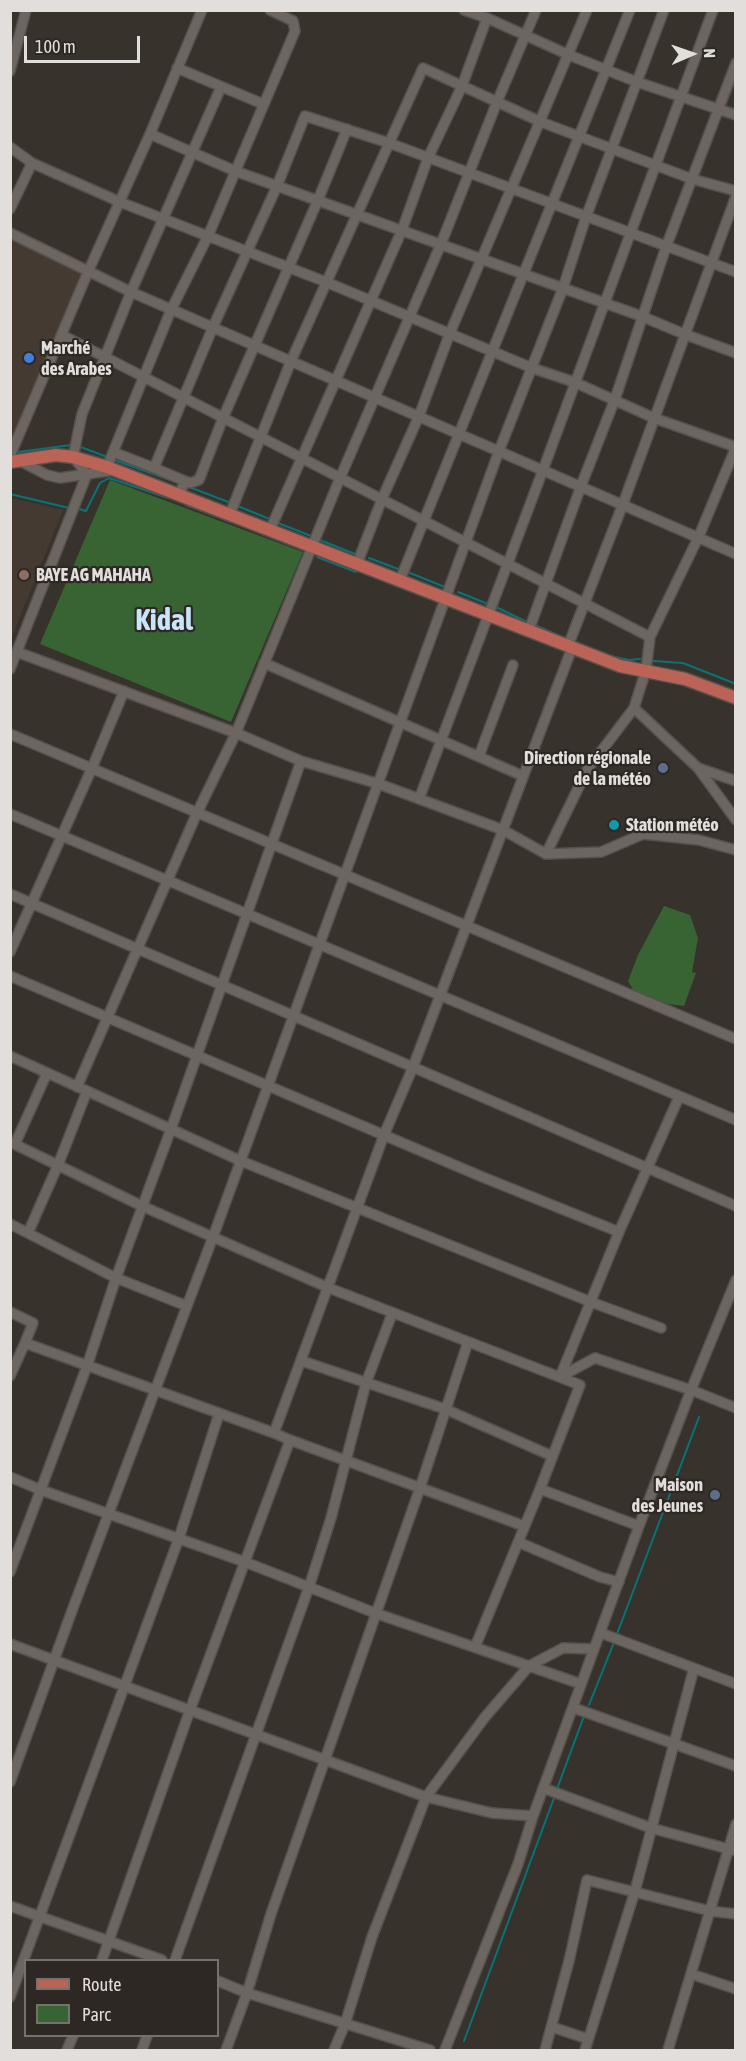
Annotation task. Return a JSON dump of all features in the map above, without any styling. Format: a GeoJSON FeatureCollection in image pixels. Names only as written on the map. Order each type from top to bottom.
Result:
{"type":"FeatureCollection","features":[{"type":"Feature","properties":{"kind":"main road"},"geometry":{"type":"LineString","coordinates":[[14,460],[56,455],[73,456],[230,514],[620,666],[686,679],[735,698]]}},
{"type":"Feature","properties":{"kind":"street"},"geometry":{"type":"LineString","coordinates":[[10,71],[26,10]]}},
{"type":"Feature","properties":{"kind":"street"},"geometry":{"type":"LineString","coordinates":[[202,10],[88,272],[14,460],[47,475],[60,478],[112,469],[113,452],[171,310],[208,236],[295,31],[293,21],[270,10]]}},
{"type":"Feature","properties":{"kind":"street"},"geometry":{"type":"LineString","coordinates":[[464,10],[638,82],[735,115]]}},
{"type":"Feature","properties":{"kind":"street"},"geometry":{"type":"LineString","coordinates":[[77,1087],[197,813],[236,733],[340,478],[441,244],[536,10]]}},
{"type":"Feature","properties":{"kind":"street"},"geometry":{"type":"LineString","coordinates":[[357,564],[450,333],[587,10]]}},
{"type":"Feature","properties":{"kind":"street"},"geometry":{"type":"LineString","coordinates":[[400,580],[630,10]]}},
{"type":"Feature","properties":{"kind":"street"},"geometry":{"type":"LineString","coordinates":[[10,1782],[241,1161],[499,451],[563,288],[586,218],[664,10]]}},
{"type":"Feature","properties":{"kind":"street"},"geometry":{"type":"LineString","coordinates":[[419,799],[713,10]]}},
{"type":"Feature","properties":{"kind":"street"},"geometry":{"type":"LineString","coordinates":[[270,530],[372,301],[402,230],[428,158],[462,86],[487,18]]}},
{"type":"Feature","properties":{"kind":"street"},"geometry":{"type":"LineString","coordinates":[[529,630],[615,399],[666,247],[735,63]]}},
{"type":"Feature","properties":{"kind":"street"},"geometry":{"type":"LineString","coordinates":[[177,68],[263,104]]}},
{"type":"Feature","properties":{"kind":"street"},"geometry":{"type":"LineString","coordinates":[[230,514],[291,361],[423,68],[578,137],[692,179],[735,191]]}},
{"type":"Feature","properties":{"kind":"street"},"geometry":{"type":"LineString","coordinates":[[87,474],[73,456],[82,414],[131,292],[221,87]]}},
{"type":"Feature","properties":{"kind":"street"},"geometry":{"type":"LineString","coordinates":[[154,468],[306,116],[389,143],[735,272]]}},
{"type":"Feature","properties":{"kind":"street"},"geometry":{"type":"LineString","coordinates":[[113,452],[190,483],[200,480],[223,417],[256,346],[347,129]]}},
{"type":"Feature","properties":{"kind":"street"},"geometry":{"type":"LineString","coordinates":[[150,134],[236,171],[641,316],[735,353]]}},
{"type":"Feature","properties":{"kind":"street"},"geometry":{"type":"LineString","coordinates":[[10,147],[32,164],[120,202],[326,282],[532,368],[574,382],[654,418],[735,447],[699,537],[650,637],[646,670],[634,708],[587,770],[546,854]]}},
{"type":"Feature","properties":{"kind":"street"},"geometry":{"type":"LineString","coordinates":[[10,209],[32,164]]}},
{"type":"Feature","properties":{"kind":"street"},"geometry":{"type":"LineString","coordinates":[[274,1433],[329,1288],[356,1208],[413,1067],[503,830],[584,603],[623,504],[735,196]]}},
{"type":"Feature","properties":{"kind":"street"},"geometry":{"type":"LineString","coordinates":[[10,233],[171,310],[735,554]]}},
{"type":"Feature","properties":{"kind":"street"},"geometry":{"type":"LineString","coordinates":[[62,335],[650,637]]}},
{"type":"Feature","properties":{"kind":"street"},"geometry":{"type":"LineString","coordinates":[[10,669],[87,474]]}},
{"type":"Feature","properties":{"kind":"street"},"geometry":{"type":"LineString","coordinates":[[179,495],[185,481]]}},
{"type":"Feature","properties":{"kind":"street"},"geometry":{"type":"LineString","coordinates":[[17,652],[236,733],[301,761],[379,784],[503,830],[546,854],[601,852],[643,834],[699,840],[735,850]]}},
{"type":"Feature","properties":{"kind":"street"},"geometry":{"type":"LineString","coordinates":[[264,663],[523,776]]}},
{"type":"Feature","properties":{"kind":"street"},"geometry":{"type":"LineString","coordinates":[[479,756],[513,665]]}},
{"type":"Feature","properties":{"kind":"street"},"geometry":{"type":"LineString","coordinates":[[10,952],[92,768],[123,691]]}},
{"type":"Feature","properties":{"kind":"street"},"geometry":{"type":"LineString","coordinates":[[634,708],[699,768],[735,820]]}},
{"type":"Feature","properties":{"kind":"street"},"geometry":{"type":"LineString","coordinates":[[10,734],[735,1039]]}},
{"type":"Feature","properties":{"kind":"street"},"geometry":{"type":"LineString","coordinates":[[10,1572],[87,1366],[116,1278],[301,761]]}},
{"type":"Feature","properties":{"kind":"street"},"geometry":{"type":"LineString","coordinates":[[699,768],[735,782]]}},
{"type":"Feature","properties":{"kind":"street"},"geometry":{"type":"LineString","coordinates":[[10,814],[735,1120]]}},
{"type":"Feature","properties":{"kind":"street"},"geometry":{"type":"LineString","coordinates":[[10,894],[735,1206]]}},
{"type":"Feature","properties":{"kind":"street"},"geometry":{"type":"LineString","coordinates":[[10,976],[480,1176],[619,1232]]}},
{"type":"Feature","properties":{"kind":"street"},"geometry":{"type":"LineString","coordinates":[[10,1056],[241,1161],[661,1328]]}},
{"type":"Feature","properties":{"kind":"street"},"geometry":{"type":"LineString","coordinates":[[47,1073],[13,1143],[142,1206],[329,1288],[580,1385],[475,1647]]}},
{"type":"Feature","properties":{"kind":"street"},"geometry":{"type":"LineString","coordinates":[[28,1233],[87,1091]]}},
{"type":"Feature","properties":{"kind":"street"},"geometry":{"type":"LineString","coordinates":[[560,1377],[619,1232],[679,1097]]}},
{"type":"Feature","properties":{"kind":"street"},"geometry":{"type":"LineString","coordinates":[[10,1224],[116,1278],[187,1306]]}},
{"type":"Feature","properties":{"kind":"street"},"geometry":{"type":"LineString","coordinates":[[445,2050],[518,1864],[543,1788],[639,1526],[735,1280]]}},
{"type":"Feature","properties":{"kind":"street"},"geometry":{"type":"LineString","coordinates":[[10,1312],[33,1323],[10,1376]]}},
{"type":"Feature","properties":{"kind":"street"},"geometry":{"type":"LineString","coordinates":[[175,1959],[309,1587],[331,1518],[366,1383],[392,1314]]}},
{"type":"Feature","properties":{"kind":"street"},"geometry":{"type":"LineString","coordinates":[[226,2050],[248,1992],[271,1914],[420,1488],[468,1342]]}},
{"type":"Feature","properties":{"kind":"street"},"geometry":{"type":"LineString","coordinates":[[25,1343],[524,1526]]}},
{"type":"Feature","properties":{"kind":"street"},"geometry":{"type":"LineString","coordinates":[[560,1377],[595,1358],[691,1390],[735,1408]]}},
{"type":"Feature","properties":{"kind":"street"},"geometry":{"type":"LineString","coordinates":[[302,1361],[445,1409],[552,1456]]}},
{"type":"Feature","properties":{"kind":"street"},"geometry":{"type":"LineString","coordinates":[[25,1959],[179,1538],[219,1414]]}},
{"type":"Feature","properties":{"kind":"street"},"geometry":{"type":"LineString","coordinates":[[102,1959],[190,1710],[290,1440]]}},
{"type":"Feature","properties":{"kind":"street"},"geometry":{"type":"LineString","coordinates":[[10,1477],[245,1562],[375,1613],[581,1684]]}},
{"type":"Feature","properties":{"kind":"street"},"geometry":{"type":"LineString","coordinates":[[540,1489],[639,1526]]}},
{"type":"Feature","properties":{"kind":"street"},"geometry":{"type":"LineString","coordinates":[[518,1542],[600,1577],[619,1582]]}},
{"type":"Feature","properties":{"kind":"street"},"geometry":{"type":"LineString","coordinates":[[601,1633],[735,1684]]}},
{"type":"Feature","properties":{"kind":"street"},"geometry":{"type":"LineString","coordinates":[[10,1644],[426,1797],[492,1813],[533,1816]]}},
{"type":"Feature","properties":{"kind":"street"},"geometry":{"type":"LineString","coordinates":[[334,2050],[345,2024],[372,1937],[426,1797],[485,1717],[529,1666],[563,1648],[594,1650]]}},
{"type":"Feature","properties":{"kind":"street"},"geometry":{"type":"LineString","coordinates":[[585,2050],[635,1892],[694,1668]]}},
{"type":"Feature","properties":{"kind":"street"},"geometry":{"type":"LineString","coordinates":[[574,1708],[735,1766]]}},
{"type":"Feature","properties":{"kind":"street"},"geometry":{"type":"LineString","coordinates":[[543,1788],[651,1827],[732,1850]]}},
{"type":"Feature","properties":{"kind":"street"},"geometry":{"type":"LineString","coordinates":[[668,2050],[710,1911],[732,1850],[735,1824]]}},
{"type":"Feature","properties":{"kind":"street"},"geometry":{"type":"LineString","coordinates":[[546,2050],[587,1880],[710,1911],[735,1914]]}},
{"type":"Feature","properties":{"kind":"street"},"geometry":{"type":"LineString","coordinates":[[10,1906],[159,1959]]}},
{"type":"Feature","properties":{"kind":"street"},"geometry":{"type":"LineString","coordinates":[[10,1997],[24,1961]]}},
{"type":"Feature","properties":{"kind":"street"},"geometry":{"type":"LineString","coordinates":[[691,1974],[735,1989]]}},
{"type":"Feature","properties":{"kind":"street"},"geometry":{"type":"LineString","coordinates":[[219,1981],[430,2050]]}},
{"type":"Feature","properties":{"kind":"street"},"geometry":{"type":"LineString","coordinates":[[552,2027],[588,2038]]}},
{"type":"Feature","properties":{"kind":"shaded area","name":"Marché des Arabes"},"geometry":{"type":"Polygon","coordinates":[[[11,236],[83,272],[11,444],[11,236]]]}},
{"type":"Feature","properties":{"kind":"shaded area","name":"BAYE AG MAHAHA"},"geometry":{"type":"Polygon","coordinates":[[[10,498],[63,510],[11,639],[10,498]]]}},
{"type":"Feature","properties":{"kind":"green space"},"geometry":{"type":"Polygon","coordinates":[[[110,480],[303,552],[231,722],[40,644],[110,480]]]}},
{"type":"Feature","properties":{"kind":"green space"},"geometry":{"type":"Polygon","coordinates":[[[664,906],[690,915],[698,938],[692,972],[696,973],[684,1006],[647,1001],[635,993],[628,981],[638,955],[664,906]]]}},
{"type":"Feature","properties":{"kind":"waterway"},"geometry":{"type":"LineString","coordinates":[[18,452],[71,445]]}},
{"type":"Feature","properties":{"kind":"waterway"},"geometry":{"type":"LineString","coordinates":[[78,446],[107,457]]}},
{"type":"Feature","properties":{"kind":"waterway"},"geometry":{"type":"LineString","coordinates":[[114,460],[173,481]]}},
{"type":"Feature","properties":{"kind":"waterway"},"geometry":{"type":"LineString","coordinates":[[79,509],[86,511],[100,483],[109,478],[168,498]]}},
{"type":"Feature","properties":{"kind":"waterway"},"geometry":{"type":"LineString","coordinates":[[189,487],[231,503]]}},
{"type":"Feature","properties":{"kind":"waterway"},"geometry":{"type":"LineString","coordinates":[[10,494],[69,508]]}},
{"type":"Feature","properties":{"kind":"waterway"},"geometry":{"type":"LineString","coordinates":[[186,505],[231,522]]}},
{"type":"Feature","properties":{"kind":"waterway"},"geometry":{"type":"LineString","coordinates":[[235,505],[272,520]]}},
{"type":"Feature","properties":{"kind":"waterway"},"geometry":{"type":"LineString","coordinates":[[278,523],[311,536]]}},
{"type":"Feature","properties":{"kind":"waterway"},"geometry":{"type":"LineString","coordinates":[[245,527],[303,550]]}},
{"type":"Feature","properties":{"kind":"waterway"},"geometry":{"type":"LineString","coordinates":[[320,540],[355,554]]}},
{"type":"Feature","properties":{"kind":"waterway"},"geometry":{"type":"LineString","coordinates":[[317,557],[356,572]]}},
{"type":"Feature","properties":{"kind":"waterway"},"geometry":{"type":"LineString","coordinates":[[369,558],[398,569]]}},
{"type":"Feature","properties":{"kind":"waterway"},"geometry":{"type":"LineString","coordinates":[[410,573],[445,587]]}},
{"type":"Feature","properties":{"kind":"waterway"},"geometry":{"type":"LineString","coordinates":[[458,592],[488,604]]}},
{"type":"Feature","properties":{"kind":"waterway"},"geometry":{"type":"LineString","coordinates":[[496,607],[529,623]]}},
{"type":"Feature","properties":{"kind":"waterway"},"geometry":{"type":"LineString","coordinates":[[537,626],[564,638]]}},
{"type":"Feature","properties":{"kind":"waterway"},"geometry":{"type":"LineString","coordinates":[[610,656],[629,660],[640,659]]}},
{"type":"Feature","properties":{"kind":"waterway"},"geometry":{"type":"LineString","coordinates":[[653,661],[683,663],[736,684]]}},
{"type":"Feature","properties":{"kind":"waterway"},"geometry":{"type":"LineString","coordinates":[[617,1634],[699,1417]]}},
{"type":"Feature","properties":{"kind":"waterway"},"geometry":{"type":"LineString","coordinates":[[589,1705],[613,1645]]}},
{"type":"Feature","properties":{"kind":"waterway"},"geometry":{"type":"LineString","coordinates":[[557,1789],[584,1716]]}},
{"type":"Feature","properties":{"kind":"waterway"},"geometry":{"type":"LineString","coordinates":[[464,2041],[554,1798]]}},
{"type":"Feature","properties":{"kind":"place","name":"Marché des Arabes"},"geometry":{"type":"Point","coordinates":[29,358]}},
{"type":"Feature","properties":{"kind":"place","name":"BAYE AG MAHAHA"},"geometry":{"type":"Point","coordinates":[24,575]}},
{"type":"Feature","properties":{"kind":"place","name":"Direction régionale de la météo"},"geometry":{"type":"Point","coordinates":[663,768]}},
{"type":"Feature","properties":{"kind":"place","name":"Station météo"},"geometry":{"type":"Point","coordinates":[614,825]}},
{"type":"Feature","properties":{"kind":"place","name":"Maison des Jeunes"},"geometry":{"type":"Point","coordinates":[715,1495]}},
{"type":"Feature","properties":{"kind":"district","name":"Kidal"},"geometry":{"type":"Point","coordinates":[164,621]}}]}
